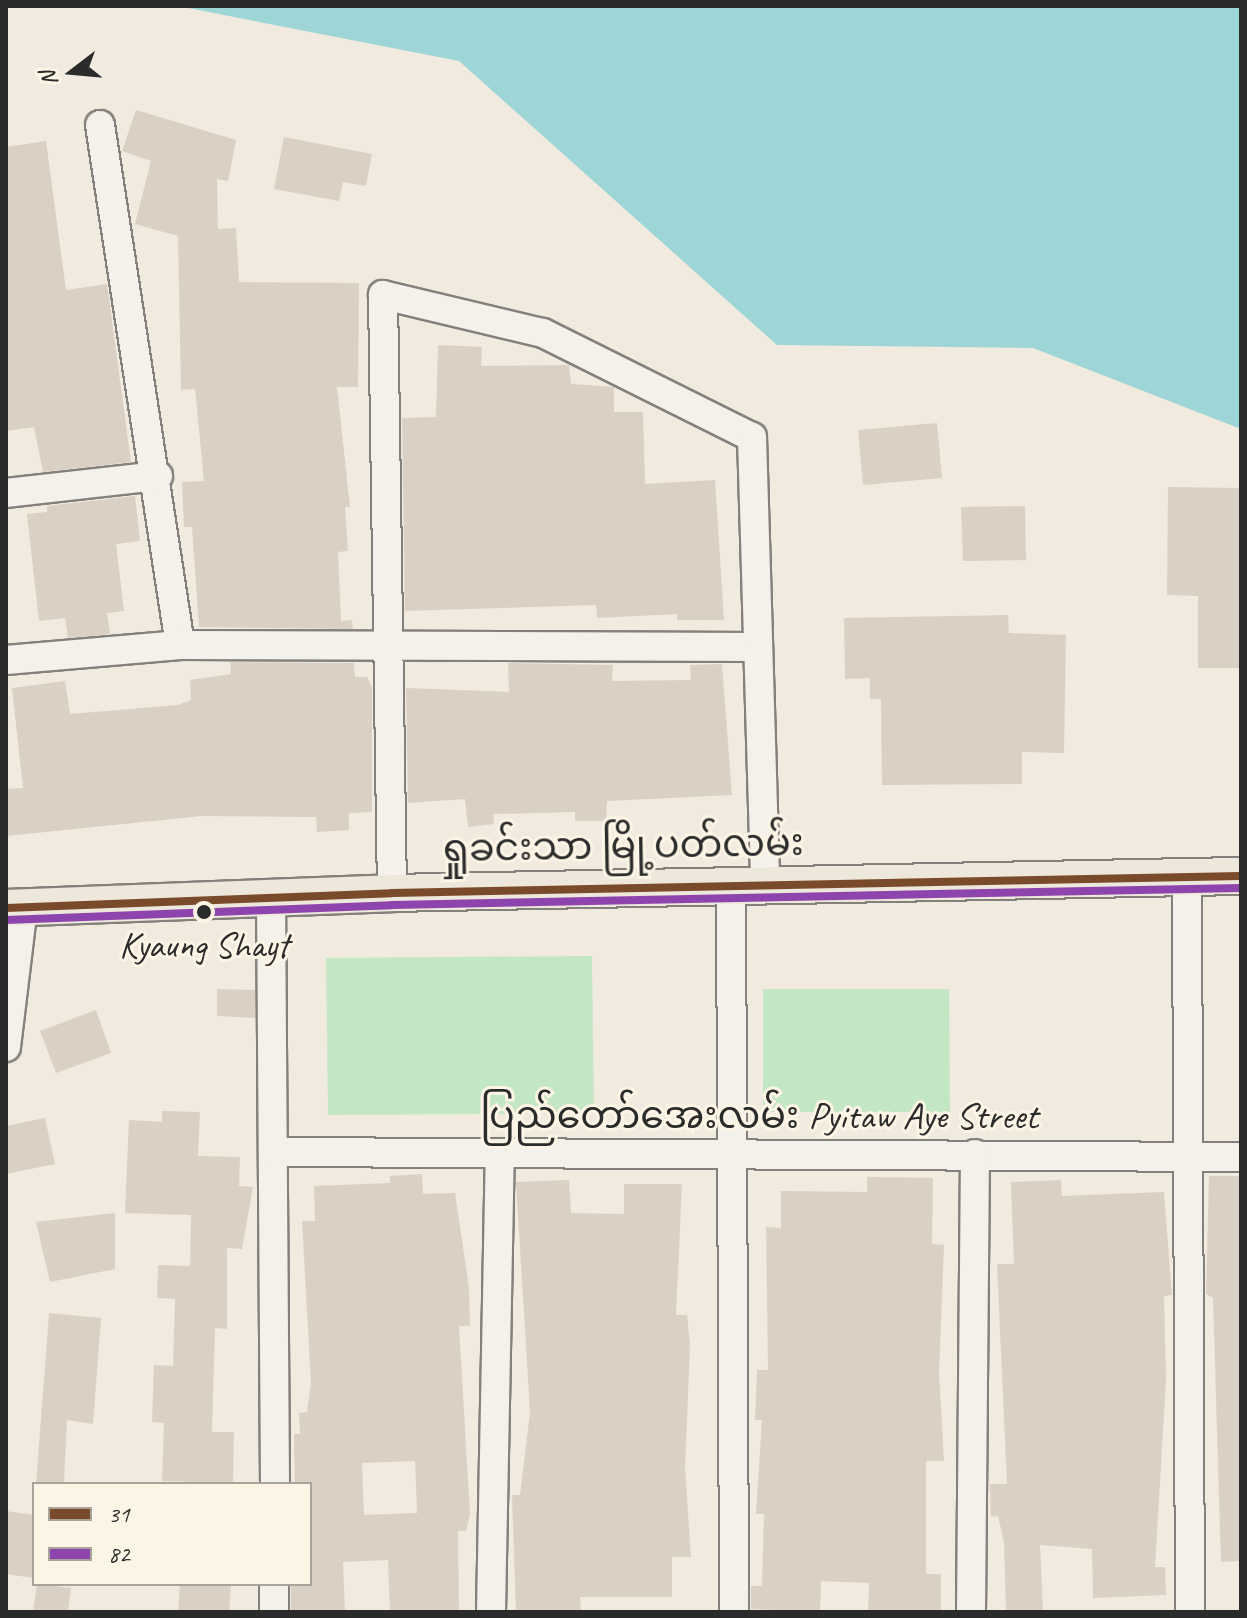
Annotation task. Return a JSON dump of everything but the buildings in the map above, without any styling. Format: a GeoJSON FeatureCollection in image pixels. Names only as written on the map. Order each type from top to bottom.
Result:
{"type":"FeatureCollection","features":[{"type":"Feature","properties":{"kind":"main road","name":"ရှုခင်းသာ မြို့ပတ်လမ်း"},"geometry":{"type":"LineString","coordinates":[[15,907],[271,896],[1241,876]]}},
{"type":"Feature","properties":{"kind":"street"},"geometry":{"type":"LineString","coordinates":[[100,125],[158,476],[180,645]]}},
{"type":"Feature","properties":{"kind":"street"},"geometry":{"type":"LineString","coordinates":[[392,893],[383,295],[543,333],[752,437],[756,647],[748,884],[733,1154],[734,1612]]}},
{"type":"Feature","properties":{"kind":"street"},"geometry":{"type":"LineString","coordinates":[[6,493],[158,476]]}},
{"type":"Feature","properties":{"kind":"street"},"geometry":{"type":"LineString","coordinates":[[6,660],[180,645],[387,650],[756,647]]}},
{"type":"Feature","properties":{"kind":"street"},"geometry":{"type":"LineString","coordinates":[[1187,879],[1190,1612]]}},
{"type":"Feature","properties":{"kind":"street"},"geometry":{"type":"LineString","coordinates":[[271,896],[277,1152],[275,1482]]}},
{"type":"Feature","properties":{"kind":"street"},"geometry":{"type":"LineString","coordinates":[[6,1047],[15,907]]}},
{"type":"Feature","properties":{"kind":"street","name":"ပြည်တော်အေးလမ်း Pyitaw Aye Street"},"geometry":{"type":"LineString","coordinates":[[277,1152],[1241,1157]]}},
{"type":"Feature","properties":{"kind":"street"},"geometry":{"type":"LineString","coordinates":[[491,1612],[500,1153]]}},
{"type":"Feature","properties":{"kind":"street"},"geometry":{"type":"LineString","coordinates":[[971,1612],[975,1154]]}},
{"type":"Feature","properties":{"kind":"street"},"geometry":{"type":"LineString","coordinates":[[274,1586],[274,1612]]}},
{"type":"Feature","properties":{"kind":"green space"},"geometry":{"type":"Polygon","coordinates":[[[592,956],[594,1113],[328,1115],[326,958],[592,956]]]}},
{"type":"Feature","properties":{"kind":"green space"},"geometry":{"type":"Polygon","coordinates":[[[763,989],[949,989],[950,1112],[763,1112],[763,989]]]}},
{"type":"Feature","properties":{"kind":"water"},"geometry":{"type":"Polygon","coordinates":[[[178,6],[1241,6],[1241,429],[1033,348],[777,345],[459,61],[178,6]]]}},
{"type":"Feature","properties":{"kind":"transit line","name":"31"},"geometry":{"type":"LineString","coordinates":[[6,908],[392,893],[1241,876]]}},
{"type":"Feature","properties":{"kind":"transit line","name":"82"},"geometry":{"type":"LineString","coordinates":[[6,920],[392,905],[1241,888]]}},
{"type":"Feature","properties":{"kind":"place","name":"Kyaung Shayt"},"geometry":{"type":"Point","coordinates":[204,912]}}]}
